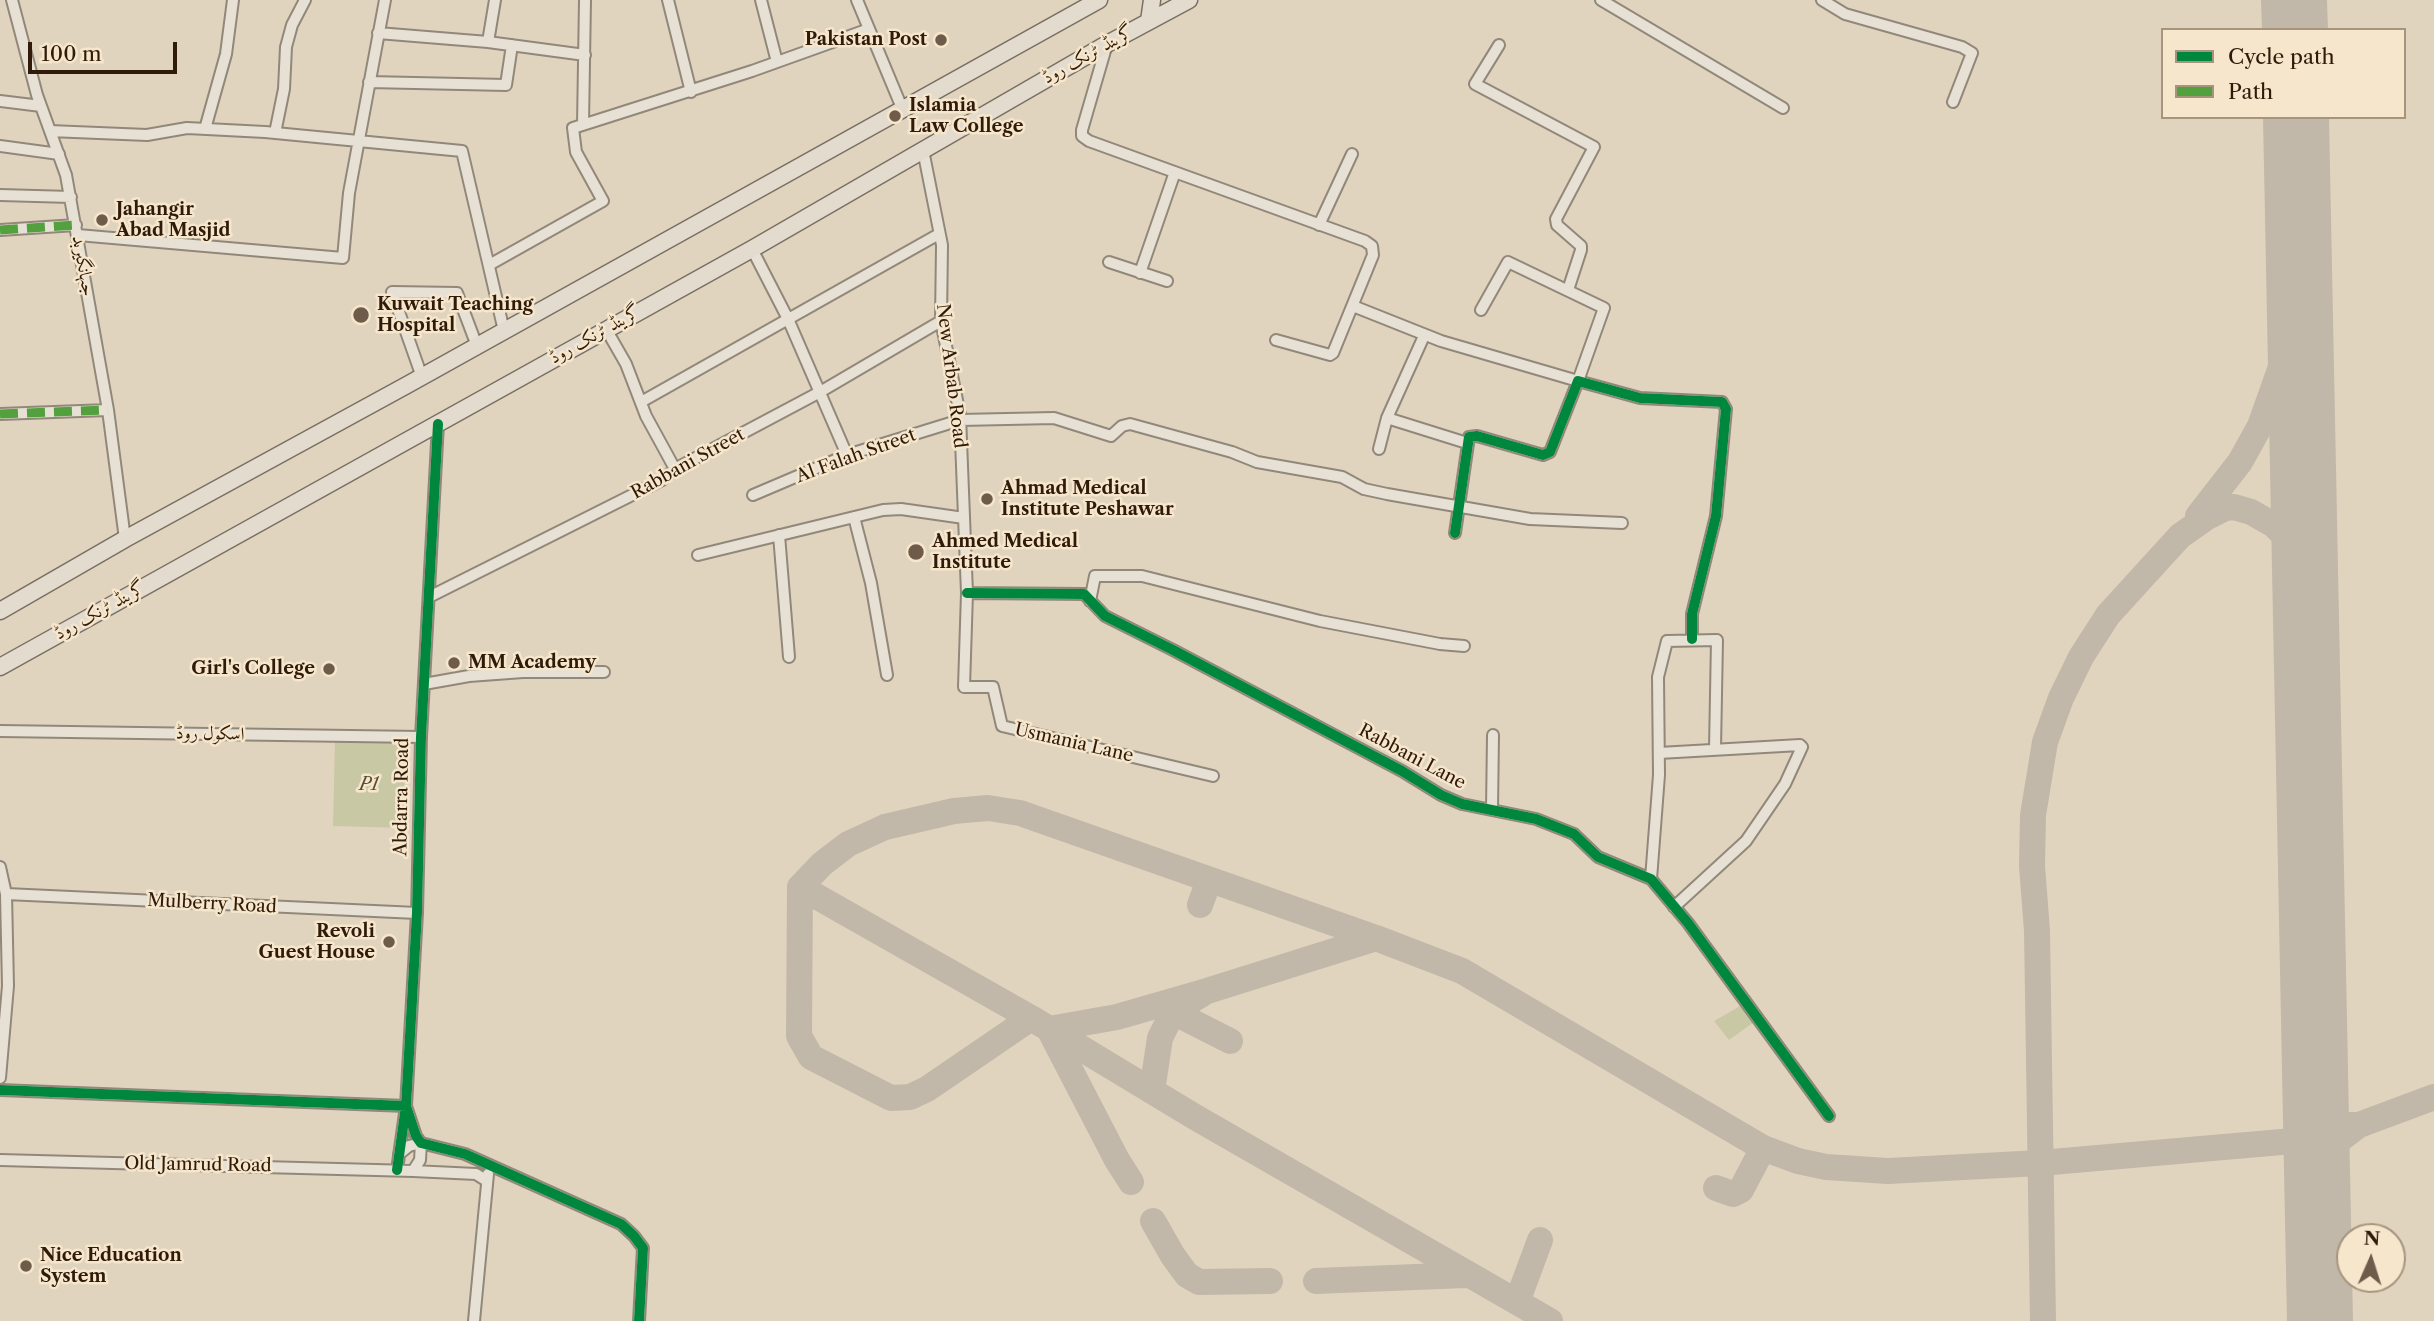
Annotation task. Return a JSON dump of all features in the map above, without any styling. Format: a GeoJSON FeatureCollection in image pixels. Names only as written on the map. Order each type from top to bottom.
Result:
{"type":"FeatureCollection","features":[{"type":"Feature","properties":{"kind":"highway"},"geometry":{"type":"LineString","coordinates":[[0,611],[125,539],[1099,0]]}},
{"type":"Feature","properties":{"kind":"highway"},"geometry":{"type":"LineString","coordinates":[[1149,21],[1152,0]]}},
{"type":"Feature","properties":{"kind":"highway","name":"گرینڈ ٹرنک روڈ"},"geometry":{"type":"LineString","coordinates":[[0,667],[752,248],[1188,0]]}},
{"type":"Feature","properties":{"kind":"street","name":"جہانگیربد"},"geometry":{"type":"LineString","coordinates":[[12,0],[41,106],[66,175],[71,197],[108,410],[125,539]]}},
{"type":"Feature","properties":{"kind":"street"},"geometry":{"type":"LineString","coordinates":[[205,129],[226,54],[233,0]]}},
{"type":"Feature","properties":{"kind":"street"},"geometry":{"type":"LineString","coordinates":[[275,133],[284,89],[286,47],[292,25],[305,0]]}},
{"type":"Feature","properties":{"kind":"street"},"geometry":{"type":"LineString","coordinates":[[0,230],[77,230],[343,258],[349,193],[385,0]]}},
{"type":"Feature","properties":{"kind":"street"},"geometry":{"type":"LineString","coordinates":[[488,42],[495,0]]}},
{"type":"Feature","properties":{"kind":"street"},"geometry":{"type":"LineString","coordinates":[[583,125],[585,0]]}},
{"type":"Feature","properties":{"kind":"street"},"geometry":{"type":"LineString","coordinates":[[668,0],[691,92]]}},
{"type":"Feature","properties":{"kind":"street"},"geometry":{"type":"LineString","coordinates":[[761,0],[777,62]]}},
{"type":"Feature","properties":{"kind":"street"},"geometry":{"type":"LineString","coordinates":[[857,0],[902,108]]}},
{"type":"Feature","properties":{"kind":"street"},"geometry":{"type":"LineString","coordinates":[[1601,0],[1783,108]]}},
{"type":"Feature","properties":{"kind":"street"},"geometry":{"type":"LineString","coordinates":[[1822,0],[1845,14],[1962,47],[1972,53],[1954,102]]}},
{"type":"Feature","properties":{"kind":"street"},"geometry":{"type":"LineString","coordinates":[[489,265],[603,201],[576,152],[573,128],[691,92],[869,29]]}},
{"type":"Feature","properties":{"kind":"street"},"geometry":{"type":"LineString","coordinates":[[379,33],[488,42],[585,55]]}},
{"type":"Feature","properties":{"kind":"street"},"geometry":{"type":"LineString","coordinates":[[1107,44],[1082,136],[1089,141],[1365,241],[1372,246],[1373,255],[1332,355],[1276,340]]}},
{"type":"Feature","properties":{"kind":"street"},"geometry":{"type":"LineString","coordinates":[[369,82],[506,85],[512,45]]}},
{"type":"Feature","properties":{"kind":"street"},"geometry":{"type":"LineString","coordinates":[[1499,45],[1475,84],[1594,147],[1556,219],[1557,225],[1581,246],[1568,290]]}},
{"type":"Feature","properties":{"kind":"street"},"geometry":{"type":"LineString","coordinates":[[0,101],[41,106]]}},
{"type":"Feature","properties":{"kind":"street"},"geometry":{"type":"LineString","coordinates":[[50,131],[147,135],[187,128],[275,133],[462,151],[504,331]]}},
{"type":"Feature","properties":{"kind":"street"},"geometry":{"type":"LineString","coordinates":[[0,146],[59,155]]}},
{"type":"Feature","properties":{"kind":"street","name":"New Arbab Road"},"geometry":{"type":"LineString","coordinates":[[923,150],[942,245],[941,321],[960,420],[967,593],[964,687]]}},
{"type":"Feature","properties":{"kind":"street"},"geometry":{"type":"LineString","coordinates":[[1320,225],[1352,154]]}},
{"type":"Feature","properties":{"kind":"street"},"geometry":{"type":"LineString","coordinates":[[1140,272],[1175,172]]}},
{"type":"Feature","properties":{"kind":"street"},"geometry":{"type":"LineString","coordinates":[[0,195],[71,197]]}},
{"type":"Feature","properties":{"kind":"street"},"geometry":{"type":"LineString","coordinates":[[641,402],[939,234]]}},
{"type":"Feature","properties":{"kind":"street"},"geometry":{"type":"LineString","coordinates":[[752,248],[788,319],[847,455]]}},
{"type":"Feature","properties":{"kind":"street"},"geometry":{"type":"LineString","coordinates":[[1109,262],[1167,281]]}},
{"type":"Feature","properties":{"kind":"street"},"geometry":{"type":"LineString","coordinates":[[1455,533],[1469,437],[1477,436],[1543,455],[1549,452],[1604,308],[1508,262],[1481,310]]}},
{"type":"Feature","properties":{"kind":"street"},"geometry":{"type":"LineString","coordinates":[[422,377],[392,292],[457,293],[477,346]]}},
{"type":"Feature","properties":{"kind":"street"},"geometry":{"type":"LineString","coordinates":[[1353,306],[1424,335],[1640,398],[1719,401],[1725,406],[1716,516],[1692,614],[1692,639]]}},
{"type":"Feature","properties":{"kind":"street","name":"Rabbani Street"},"geometry":{"type":"LineString","coordinates":[[429,597],[662,480],[675,469],[820,391],[941,321]]}},
{"type":"Feature","properties":{"kind":"street"},"geometry":{"type":"LineString","coordinates":[[606,329],[626,364],[641,402],[675,469]]}},
{"type":"Feature","properties":{"kind":"street"},"geometry":{"type":"LineString","coordinates":[[1379,449],[1387,418],[1424,335]]}},
{"type":"Feature","properties":{"kind":"street"},"geometry":{"type":"LineString","coordinates":[[0,414],[108,410]]}},
{"type":"Feature","properties":{"kind":"street","name":"Al Falah Street"},"geometry":{"type":"LineString","coordinates":[[753,495],[847,455],[960,420],[1054,418],[1111,436],[1122,426],[1130,424],[1232,452],[1257,462],[1342,477],[1364,489],[1530,519],[1622,523]]}},
{"type":"Feature","properties":{"kind":"street"},"geometry":{"type":"LineString","coordinates":[[1387,418],[1467,443]]}},
{"type":"Feature","properties":{"kind":"street","name":"Abdarra Road"},"geometry":{"type":"LineString","coordinates":[[397,1170],[406,1106],[417,913],[421,737],[438,424]]}},
{"type":"Feature","properties":{"kind":"street"},"geometry":{"type":"LineString","coordinates":[[698,555],[883,510],[901,509],[964,518]]}},
{"type":"Feature","properties":{"kind":"street"},"geometry":{"type":"LineString","coordinates":[[854,517],[871,583],[887,675]]}},
{"type":"Feature","properties":{"kind":"street"},"geometry":{"type":"LineString","coordinates":[[779,535],[789,657]]}},
{"type":"Feature","properties":{"kind":"street"},"geometry":{"type":"LineString","coordinates":[[1090,601],[1095,576],[1142,576],[1320,621],[1440,644],[1464,646]]}},
{"type":"Feature","properties":{"kind":"street","name":"Rabbani Lane"},"geometry":{"type":"LineString","coordinates":[[967,593],[1084,594],[1105,616],[1441,794],[1462,804],[1536,819],[1574,834],[1598,857],[1651,879],[1829,1116]]}},
{"type":"Feature","properties":{"kind":"street"},"geometry":{"type":"LineString","coordinates":[[1651,879],[1659,753],[1658,677],[1664,643],[1692,639],[1717,640],[1715,749]]}},
{"type":"Feature","properties":{"kind":"street"},"geometry":{"type":"LineString","coordinates":[[424,684],[469,676],[523,672],[604,672]]}},
{"type":"Feature","properties":{"kind":"street","name":"Usmania Lane"},"geometry":{"type":"LineString","coordinates":[[964,687],[993,687],[1002,726],[1213,776]]}},
{"type":"Feature","properties":{"kind":"street","name":"اسکول روڈ"},"geometry":{"type":"LineString","coordinates":[[0,731],[421,737]]}},
{"type":"Feature","properties":{"kind":"street"},"geometry":{"type":"LineString","coordinates":[[1492,810],[1493,735]]}},
{"type":"Feature","properties":{"kind":"street"},"geometry":{"type":"LineString","coordinates":[[1659,753],[1802,747],[1785,784],[1746,841],[1674,907]]}},
{"type":"Feature","properties":{"kind":"street"},"geometry":{"type":"LineString","coordinates":[[0,867],[6,894],[8,986],[0,1078]]}},
{"type":"Feature","properties":{"kind":"street","name":"Mulberry Road"},"geometry":{"type":"LineString","coordinates":[[6,894],[417,913]]}},
{"type":"Feature","properties":{"kind":"street"},"geometry":{"type":"LineString","coordinates":[[0,1090],[406,1106],[421,1143],[420,1160],[413,1171]]}},
{"type":"Feature","properties":{"kind":"street"},"geometry":{"type":"LineString","coordinates":[[399,1154],[409,1146],[421,1143],[465,1154],[621,1224],[643,1248],[639,1321]]}},
{"type":"Feature","properties":{"kind":"street","name":"Old Jamrud Road"},"geometry":{"type":"LineString","coordinates":[[0,1160],[397,1170],[476,1174],[488,1181]]}},
{"type":"Feature","properties":{"kind":"street"},"geometry":{"type":"LineString","coordinates":[[474,1321],[488,1181],[486,1164]]}},
{"type":"Feature","properties":{"kind":"green space","name":"P1"},"geometry":{"type":"Polygon","coordinates":[[[335,740],[407,744],[402,828],[333,826],[335,740]]]}},
{"type":"Feature","properties":{"kind":"green space"},"geometry":{"type":"Polygon","coordinates":[[[1742,1005],[1757,1020],[1729,1040],[1714,1021],[1742,1005]]]}},
{"type":"Feature","properties":{"kind":"taxiway"},"geometry":{"type":"LineString","coordinates":[[2198,516],[2240,462],[2260,426],[2284,358],[2299,292]]}},
{"type":"Feature","properties":{"kind":"taxiway"},"geometry":{"type":"LineString","coordinates":[[2043,1321],[2037,931],[2032,866],[2033,815],[2045,742],[2061,698],[2081,657],[2108,615],[2180,536],[2207,517],[2225,508],[2234,507],[2251,512],[2274,525],[2287,538],[2297,554],[2305,579]]}},
{"type":"Feature","properties":{"kind":"taxiway"},"geometry":{"type":"LineString","coordinates":[[1031,1018],[927,1089],[910,1097],[891,1098],[811,1057],[799,1036],[800,887],[822,864],[848,844],[885,827],[954,811],[988,808],[1020,813],[1376,938],[1462,971],[1763,1148],[1798,1161],[1826,1167],[1888,1171],[2040,1163],[2316,1139]]}},
{"type":"Feature","properties":{"kind":"taxiway"},"geometry":{"type":"LineString","coordinates":[[1200,905],[1209,880]]}},
{"type":"Feature","properties":{"kind":"taxiway"},"geometry":{"type":"LineString","coordinates":[[800,887],[1031,1018],[1195,1117],[1550,1321]]}},
{"type":"Feature","properties":{"kind":"taxiway"},"geometry":{"type":"LineString","coordinates":[[1152,1091],[1160,1038],[1173,1012],[1207,991],[1376,938]]}},
{"type":"Feature","properties":{"kind":"taxiway"},"geometry":{"type":"LineString","coordinates":[[1131,1182],[1049,1029],[1117,1017],[1207,991]]}},
{"type":"Feature","properties":{"kind":"taxiway"},"geometry":{"type":"LineString","coordinates":[[1173,1012],[1230,1041]]}},
{"type":"Feature","properties":{"kind":"taxiway"},"geometry":{"type":"LineString","coordinates":[[2318,1173],[2325,1151],[2359,1125],[2434,1097]]}},
{"type":"Feature","properties":{"kind":"taxiway"},"geometry":{"type":"LineString","coordinates":[[2316,1108],[2323,1118],[2337,1125],[2359,1125]]}},
{"type":"Feature","properties":{"kind":"taxiway"},"geometry":{"type":"LineString","coordinates":[[1716,1188],[1733,1194],[1741,1190],[1763,1148]]}},
{"type":"Feature","properties":{"kind":"taxiway"},"geometry":{"type":"LineString","coordinates":[[1153,1221],[1187,1275],[1199,1282],[1270,1281]]}},
{"type":"Feature","properties":{"kind":"taxiway"},"geometry":{"type":"LineString","coordinates":[[1517,1302],[1540,1240]]}},
{"type":"Feature","properties":{"kind":"taxiway"},"geometry":{"type":"LineString","coordinates":[[1316,1281],[1466,1275]]}},
{"type":"Feature","properties":{"kind":"runway"},"geometry":{"type":"LineString","coordinates":[[2294,0],[2295,28]]}},
{"type":"Feature","properties":{"kind":"runway"},"geometry":{"type":"LineString","coordinates":[[2296,119],[2320,1321]]}},
{"type":"Feature","properties":{"kind":"marked path"},"geometry":{"type":"LineString","coordinates":[[0,230],[76,225]]}},
{"type":"Feature","properties":{"kind":"marked path"},"geometry":{"type":"LineString","coordinates":[[0,414],[108,410]]}},
{"type":"Feature","properties":{"kind":"cycle path"},"geometry":{"type":"LineString","coordinates":[[1455,533],[1469,437],[1477,436],[1543,455],[1550,452],[1578,381],[1640,398],[1722,402],[1726,409],[1716,516],[1692,614],[1692,639]]}},
{"type":"Feature","properties":{"kind":"cycle path"},"geometry":{"type":"LineString","coordinates":[[397,1170],[406,1106],[417,913],[421,737],[438,424]]}},
{"type":"Feature","properties":{"kind":"cycle path"},"geometry":{"type":"LineString","coordinates":[[967,593],[1084,594],[1105,616],[1402,771],[1441,795],[1462,804],[1536,819],[1574,834],[1598,857],[1651,879],[1688,923],[1829,1116]]}},
{"type":"Feature","properties":{"kind":"cycle path"},"geometry":{"type":"LineString","coordinates":[[0,1090],[406,1106],[421,1143],[465,1154],[621,1224],[643,1248],[639,1321]]}},
{"type":"Feature","properties":{"kind":"place","name":"Pakistan Post"},"geometry":{"type":"Point","coordinates":[941,40]}},
{"type":"Feature","properties":{"kind":"place","name":"Islamia Law College"},"geometry":{"type":"Point","coordinates":[895,116]}},
{"type":"Feature","properties":{"kind":"place","name":"Jahangir Abad Masjid"},"geometry":{"type":"Point","coordinates":[102,220]}},
{"type":"Feature","properties":{"kind":"place","name":"Kuwait Teaching Hospital"},"geometry":{"type":"Point","coordinates":[361,315]}},
{"type":"Feature","properties":{"kind":"place","name":"Ahmad Medical Institute Peshawar"},"geometry":{"type":"Point","coordinates":[987,499]}},
{"type":"Feature","properties":{"kind":"place","name":"Ahmed Medical Institute"},"geometry":{"type":"Point","coordinates":[916,552]}},
{"type":"Feature","properties":{"kind":"place","name":"MM Academy"},"geometry":{"type":"Point","coordinates":[454,663]}},
{"type":"Feature","properties":{"kind":"place","name":"Girl's College"},"geometry":{"type":"Point","coordinates":[329,669]}},
{"type":"Feature","properties":{"kind":"place","name":"Revoli Guest House"},"geometry":{"type":"Point","coordinates":[389,942]}},
{"type":"Feature","properties":{"kind":"place","name":"Nice Education System"},"geometry":{"type":"Point","coordinates":[26,1266]}}]}
